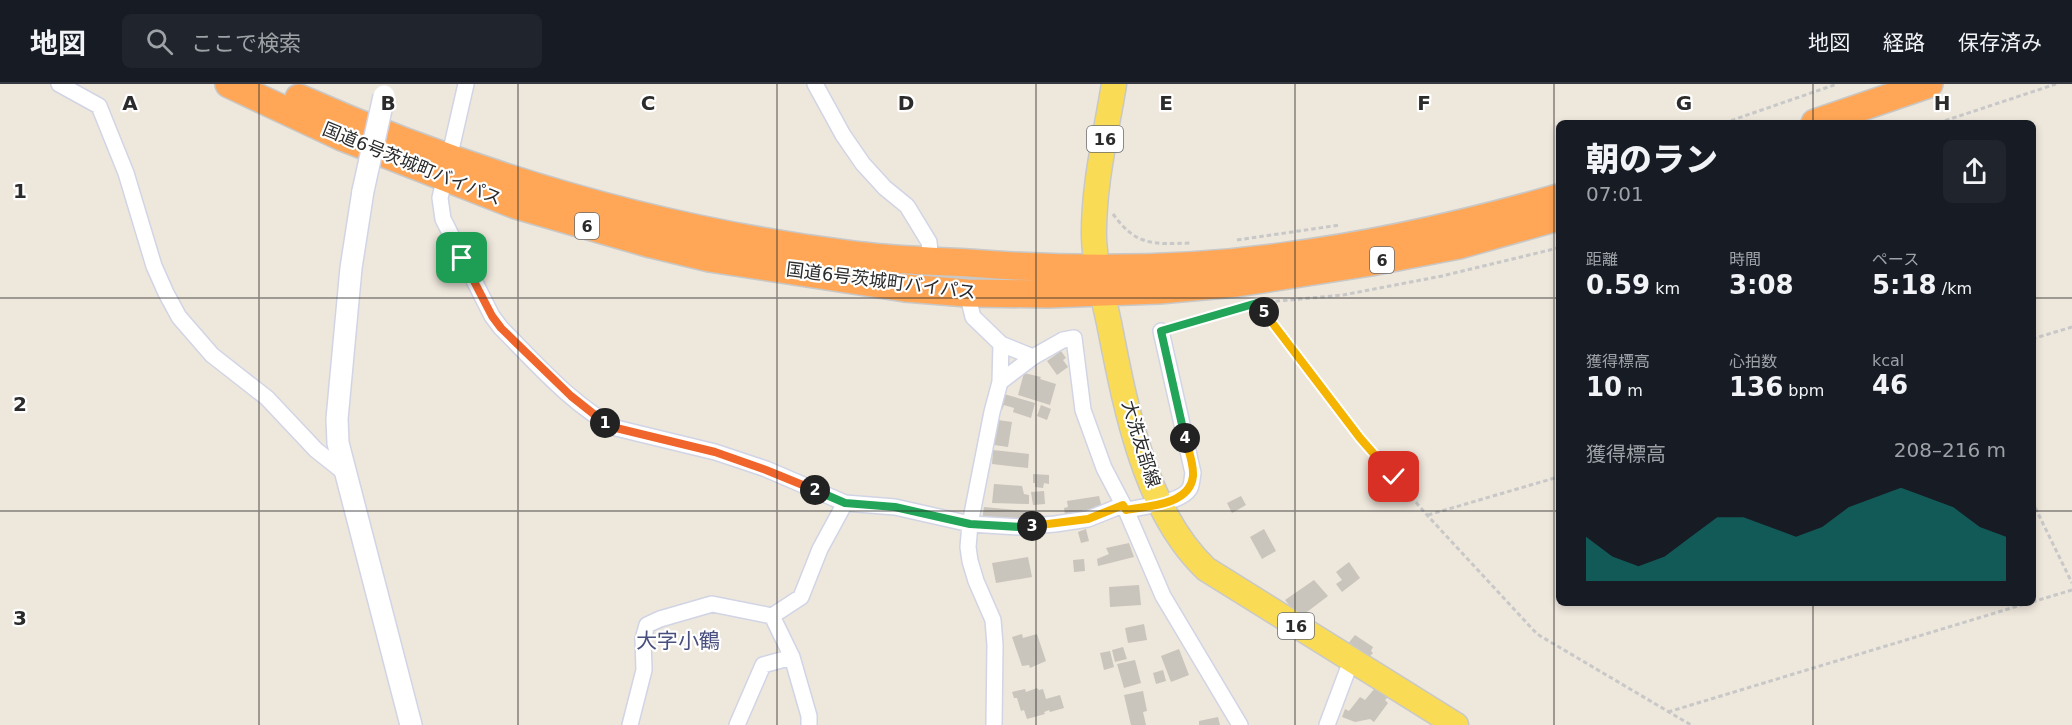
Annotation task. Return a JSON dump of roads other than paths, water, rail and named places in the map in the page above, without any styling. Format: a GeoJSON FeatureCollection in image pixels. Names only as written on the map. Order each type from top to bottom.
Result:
{"type":"FeatureCollection","features":[{"type":"Feature","properties":{"kind":"highway","name":"国道6号茨城町バイパス"},"geometry":{"type":"LineString","coordinates":[[229,84],[342,137],[446,167],[564,195],[683,227],[848,255],[1048,269],[1100,281],[1238,283],[1459,246],[1556,218]]}},
{"type":"Feature","properties":{"kind":"highway","name":"国道6号茨城町バイパス"},"geometry":{"type":"LineString","coordinates":[[268,84],[446,167],[516,206],[709,258],[860,282],[967,293],[1100,281],[1216,263],[1289,256],[1428,231],[1499,215],[1556,199]]}},
{"type":"Feature","properties":{"kind":"highway"},"geometry":{"type":"LineString","coordinates":[[1819,120],[1929,84]]}},
{"type":"Feature","properties":{"kind":"highway"},"geometry":{"type":"LineString","coordinates":[[1823,120],[1844,112]]}},
{"type":"Feature","properties":{"kind":"main road","name":"大洗友部線"},"geometry":{"type":"LineString","coordinates":[[1114,84],[1097,193],[1094,241],[1100,281],[1134,431],[1145,467],[1173,528],[1190,555],[1206,569],[1456,725]]}},
{"type":"Feature","properties":{"kind":"street"},"geometry":{"type":"LineString","coordinates":[[58,84],[99,106],[126,173],[154,266],[179,317],[212,355],[267,398],[316,450],[345,473]]}},
{"type":"Feature","properties":{"kind":"street"},"geometry":{"type":"LineString","coordinates":[[465,84],[459,120],[440,198],[442,219],[492,316],[515,342],[571,396],[603,421],[616,428],[715,452],[766,470],[845,503],[895,507],[970,524],[1020,527],[1088,519],[1124,508],[1160,503],[1185,494],[1189,489],[1193,473],[1161,331]]}},
{"type":"Feature","properties":{"kind":"street"},"geometry":{"type":"LineString","coordinates":[[815,84],[843,135],[863,164],[885,189],[906,206],[929,242],[931,261]]}},
{"type":"Feature","properties":{"kind":"street"},"geometry":{"type":"LineString","coordinates":[[385,90],[363,191],[351,268],[337,419],[338,443],[345,473],[411,725]]}},
{"type":"Feature","properties":{"kind":"street"},"geometry":{"type":"LineString","coordinates":[[967,293],[973,317],[1001,344],[1033,357]]}},
{"type":"Feature","properties":{"kind":"street"},"geometry":{"type":"LineString","coordinates":[[1000,382],[1033,357],[1063,340],[1074,338],[1083,410],[1104,468],[1163,596],[1240,725]]}},
{"type":"Feature","properties":{"kind":"street"},"geometry":{"type":"LineString","coordinates":[[994,725],[993,620],[976,581],[968,547],[970,524],[1000,382],[1001,344]]}},
{"type":"Feature","properties":{"kind":"street"},"geometry":{"type":"LineString","coordinates":[[630,725],[644,670],[643,639],[647,625],[712,604],[772,616],[801,597],[820,549],[845,503]]}},
{"type":"Feature","properties":{"kind":"street"},"geometry":{"type":"LineString","coordinates":[[772,616],[792,657],[809,716],[809,725]]}},
{"type":"Feature","properties":{"kind":"street"},"geometry":{"type":"LineString","coordinates":[[737,725],[763,665],[792,657]]}},
{"type":"Feature","properties":{"kind":"street"},"geometry":{"type":"LineString","coordinates":[[1327,725],[1351,661]]}},
{"type":"Feature","properties":{"kind":"district","name":"大字小鶴"},"geometry":{"type":"Point","coordinates":[678,641]}}]}
